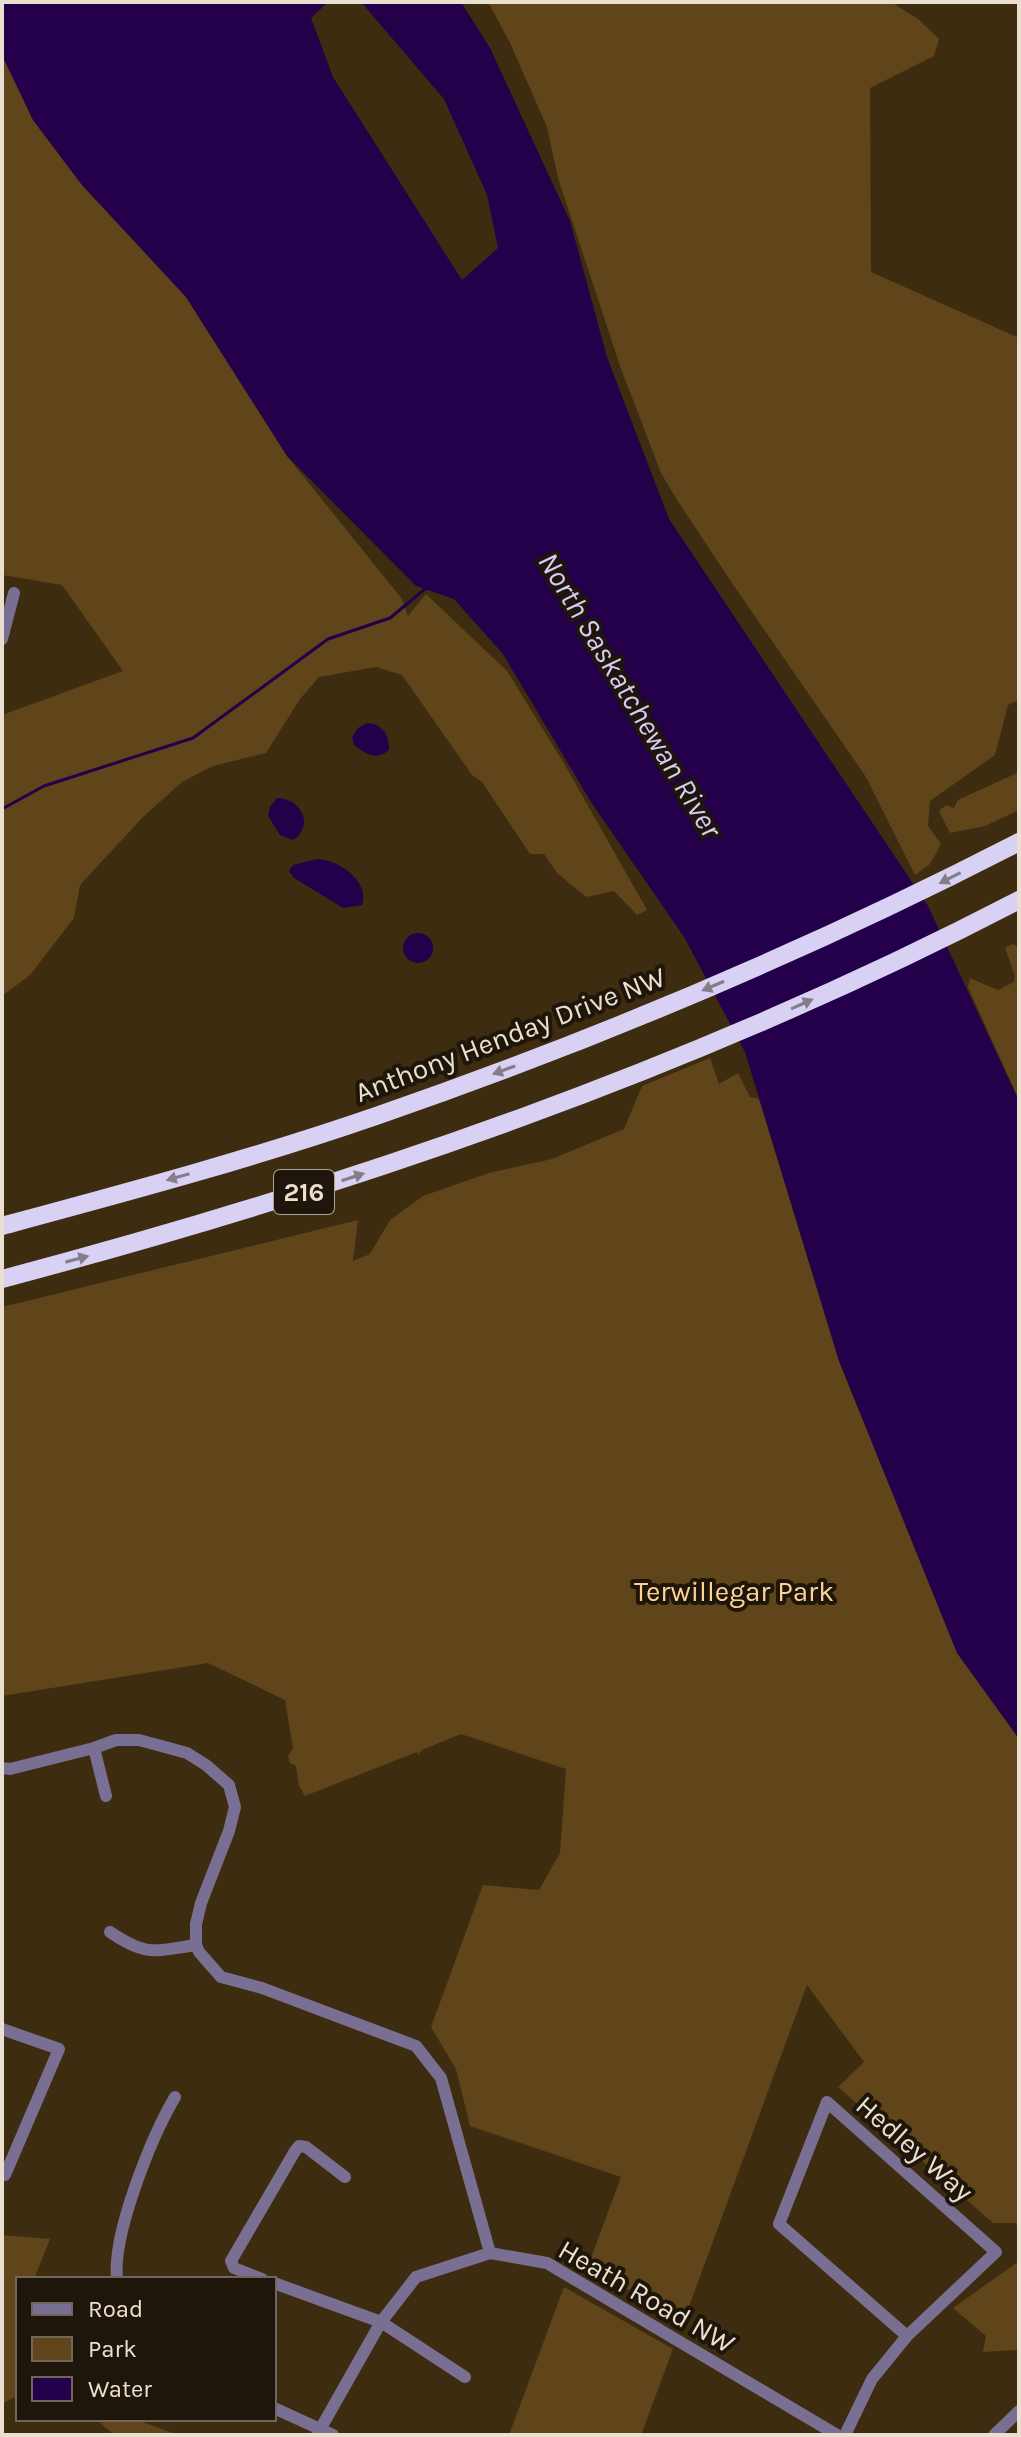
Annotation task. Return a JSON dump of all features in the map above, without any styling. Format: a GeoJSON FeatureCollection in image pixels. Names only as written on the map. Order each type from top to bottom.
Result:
{"type":"FeatureCollection","features":[{"type":"Feature","properties":{"kind":"highway","name":"Anthony Henday Drive NW"},"geometry":{"type":"LineString","coordinates":[[2,1226],[212,1168],[349,1125],[508,1069],[821,939],[1019,842]]}},
{"type":"Feature","properties":{"kind":"highway","name":"216"},"geometry":{"type":"LineString","coordinates":[[2,1279],[228,1217],[467,1138],[724,1038],[848,984],[1019,900]]}},
{"type":"Feature","properties":{"kind":"street"},"geometry":{"type":"LineString","coordinates":[[2,639],[14,593]]}},
{"type":"Feature","properties":{"kind":"street"},"geometry":{"type":"LineString","coordinates":[[2,1768],[10,1769],[116,1740],[139,1740],[187,1753],[229,1785],[235,1807],[201,1903],[196,1924],[196,1945],[221,1977],[262,1988],[416,2046],[441,2078],[490,2253]]}},
{"type":"Feature","properties":{"kind":"street"},"geometry":{"type":"LineString","coordinates":[[94,1748],[106,1796]]}},
{"type":"Feature","properties":{"kind":"street"},"geometry":{"type":"LineString","coordinates":[[110,1932],[134,1948],[154,1951],[196,1945]]}},
{"type":"Feature","properties":{"kind":"street"},"geometry":{"type":"LineString","coordinates":[[2,2029],[59,2049],[5,2175],[2,2175]]}},
{"type":"Feature","properties":{"kind":"street"},"geometry":{"type":"LineString","coordinates":[[117,2277],[115,2264],[121,2230],[162,2119],[175,2097]]}},
{"type":"Feature","properties":{"kind":"street","name":"Hedley Way"},"geometry":{"type":"LineString","coordinates":[[845,2435],[872,2379],[907,2336],[996,2252],[827,2102],[779,2224],[907,2336]]}},
{"type":"Feature","properties":{"kind":"street"},"geometry":{"type":"LineString","coordinates":[[257,2277],[234,2268],[231,2261],[299,2146],[306,2147],[345,2177]]}},
{"type":"Feature","properties":{"kind":"street","name":"Heath Road NW"},"geometry":{"type":"LineString","coordinates":[[319,2431],[381,2322],[416,2277],[490,2253],[547,2263],[837,2435]]}},
{"type":"Feature","properties":{"kind":"street"},"geometry":{"type":"LineString","coordinates":[[276,2284],[381,2322],[465,2377]]}},
{"type":"Feature","properties":{"kind":"street"},"geometry":{"type":"LineString","coordinates":[[276,2409],[333,2435]]}},
{"type":"Feature","properties":{"kind":"street"},"geometry":{"type":"LineString","coordinates":[[994,2435],[1019,2411]]}},
{"type":"Feature","properties":{"kind":"green space"},"geometry":{"type":"Polygon","coordinates":[[[488,2],[891,2],[918,19],[939,39],[934,56],[870,88],[871,272],[1019,338],[1019,700],[1008,705],[995,755],[930,801],[928,826],[941,844],[930,864],[915,875],[866,777],[734,586],[661,473],[620,366],[558,178],[547,127],[488,2]]]}},
{"type":"Feature","properties":{"kind":"green space"},"geometry":{"type":"Polygon","coordinates":[[[2,55],[33,120],[82,185],[186,297],[287,456],[402,599],[408,616],[426,594],[507,671],[565,765],[647,910],[637,915],[614,891],[586,897],[557,873],[544,854],[530,854],[482,782],[472,775],[402,675],[376,667],[319,677],[300,699],[266,753],[213,766],[182,782],[144,816],[80,885],[74,918],[30,975],[2,996],[2,715],[123,671],[62,585],[2,575],[2,55]]]}},
{"type":"Feature","properties":{"kind":"green space"},"geometry":{"type":"Polygon","coordinates":[[[1019,772],[1019,810],[985,826],[950,833],[939,811],[946,805],[954,808],[958,800],[1019,772]]]}},
{"type":"Feature","properties":{"kind":"green space"},"geometry":{"type":"Polygon","coordinates":[[[1013,944],[1019,948],[1019,1100],[968,987],[970,978],[998,990],[1014,982],[1015,976],[1005,948],[1013,944]]]}},
{"type":"Feature","properties":{"kind":"green space","name":"Terwillegar Park"},"geometry":{"type":"Polygon","coordinates":[[[710,1058],[719,1084],[738,1073],[750,1097],[759,1099],[839,1361],[957,1652],[1019,1739],[1019,2236],[1016,2223],[993,2223],[838,2087],[864,2062],[807,1985],[683,2323],[588,2266],[621,2177],[470,2126],[456,2069],[431,2027],[483,1885],[539,1890],[560,1853],[566,1769],[461,1734],[422,1750],[418,1755],[417,1752],[305,1796],[299,1786],[296,1766],[290,1763],[288,1756],[293,1748],[285,1700],[208,1663],[2,1696],[2,1307],[358,1220],[353,1261],[370,1254],[390,1220],[423,1196],[489,1173],[552,1159],[624,1129],[642,1086],[710,1058]]]}},
{"type":"Feature","properties":{"kind":"green space"},"geometry":{"type":"Polygon","coordinates":[[[2,2235],[50,2239],[35,2277],[16,2277],[16,2396],[2,2404],[2,2235]]]}},
{"type":"Feature","properties":{"kind":"green space"},"geometry":{"type":"Polygon","coordinates":[[[1019,2261],[1019,2353],[1017,2350],[983,2352],[986,2336],[953,2308],[1019,2261]]]}},
{"type":"Feature","properties":{"kind":"green space"},"geometry":{"type":"Polygon","coordinates":[[[564,2287],[673,2349],[641,2435],[509,2435],[564,2287]]]}},
{"type":"Feature","properties":{"kind":"green space"},"geometry":{"type":"Polygon","coordinates":[[[98,2421],[140,2421],[178,2435],[114,2435],[98,2421]]]}},
{"type":"Feature","properties":{"kind":"water","name":"North Saskatchewan River"},"geometry":{"type":"Polygon","coordinates":[[[2,2],[328,2],[311,18],[333,77],[462,280],[498,248],[487,195],[444,99],[361,2],[461,2],[490,48],[570,221],[607,357],[669,519],[928,906],[1019,1101],[1019,1739],[957,1653],[839,1361],[745,1052],[684,937],[591,802],[503,654],[454,599],[416,586],[287,456],[186,297],[82,185],[33,120],[2,55],[2,2]]]}},
{"type":"Feature","properties":{"kind":"water"},"geometry":{"type":"Polygon","coordinates":[[[367,723],[381,728],[386,735],[389,750],[385,753],[371,755],[354,745],[352,737],[358,728],[367,723]]]}},
{"type":"Feature","properties":{"kind":"water"},"geometry":{"type":"Polygon","coordinates":[[[277,798],[293,803],[302,814],[303,828],[293,840],[280,835],[268,816],[277,798]]]}},
{"type":"Feature","properties":{"kind":"water"},"geometry":{"type":"Polygon","coordinates":[[[317,859],[334,863],[351,873],[361,888],[362,905],[343,908],[294,878],[289,871],[293,865],[317,859]]]}},
{"type":"Feature","properties":{"kind":"water"},"geometry":{"type":"Polygon","coordinates":[[[418,933],[429,937],[433,948],[429,959],[418,963],[407,959],[403,948],[407,937],[418,933]]]}},
{"type":"Feature","properties":{"kind":"waterway"},"geometry":{"type":"LineString","coordinates":[[2,809],[44,786],[193,738],[328,639],[390,618],[425,589]]}}]}
